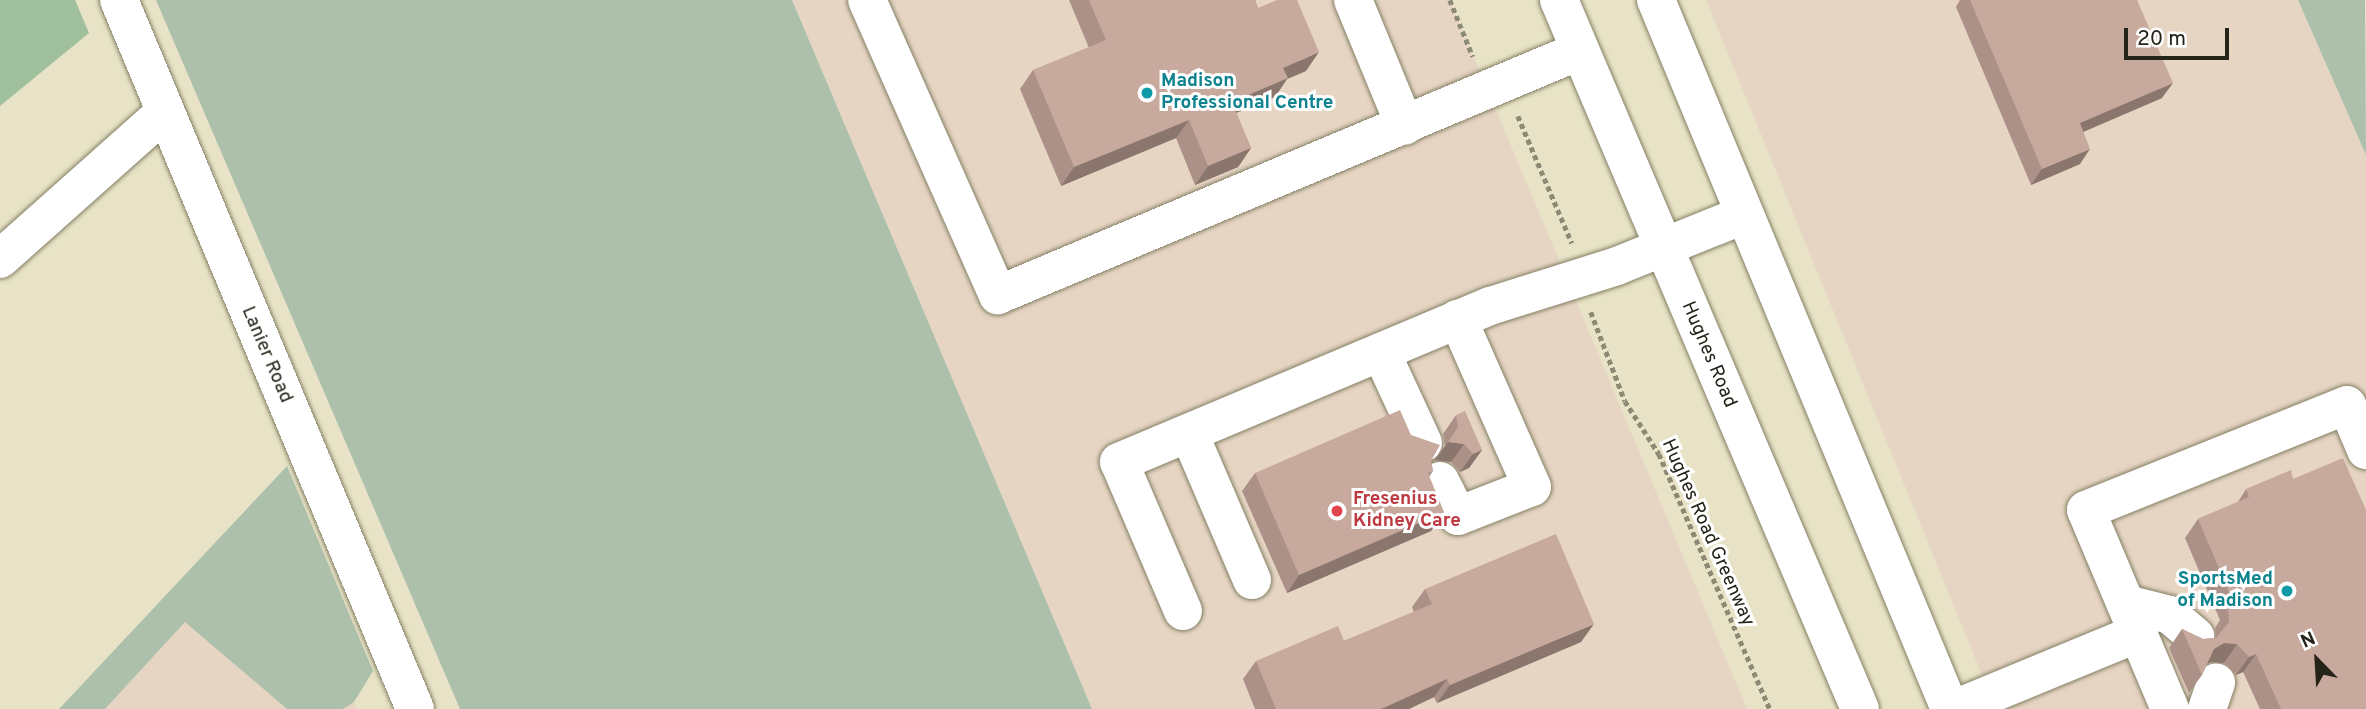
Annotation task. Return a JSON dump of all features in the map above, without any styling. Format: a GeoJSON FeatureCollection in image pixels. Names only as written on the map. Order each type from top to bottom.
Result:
{"type":"FeatureCollection","features":[{"type":"Feature","properties":{"kind":"main road","name":"Lanier Road"},"geometry":{"type":"LineString","coordinates":[[119,0],[406,706]]}},
{"type":"Feature","properties":{"kind":"main road"},"geometry":{"type":"LineString","coordinates":[[867,0],[998,295],[1579,51]]}},
{"type":"Feature","properties":{"kind":"main road"},"geometry":{"type":"LineString","coordinates":[[1353,0],[1405,126]]}},
{"type":"Feature","properties":{"kind":"main road","name":"Hughes Road"},"geometry":{"type":"LineString","coordinates":[[1559,0],[1860,709]]}},
{"type":"Feature","properties":{"kind":"main road"},"geometry":{"type":"LineString","coordinates":[[1656,0],[1743,215],[1952,709],[2132,619],[2170,615],[2195,636]]}},
{"type":"Feature","properties":{"kind":"main road"},"geometry":{"type":"LineString","coordinates":[[0,259],[165,112]]}},
{"type":"Feature","properties":{"kind":"main road"},"geometry":{"type":"LineString","coordinates":[[1183,611],[1119,462],[1458,319],[1664,249],[1743,215]]}},
{"type":"Feature","properties":{"kind":"main road"},"geometry":{"type":"LineString","coordinates":[[1440,481],[1458,516],[1532,486],[1458,319]]}},
{"type":"Feature","properties":{"kind":"main road"},"geometry":{"type":"LineString","coordinates":[[1381,352],[1423,443]]}},
{"type":"Feature","properties":{"kind":"main road"},"geometry":{"type":"LineString","coordinates":[[2170,709],[2086,510],[2347,405],[2366,450]]}},
{"type":"Feature","properties":{"kind":"main road"},"geometry":{"type":"LineString","coordinates":[[1189,433],[1252,580]]}},
{"type":"Feature","properties":{"kind":"path"},"geometry":{"type":"LineString","coordinates":[[1450,0],[1478,69]]}},
{"type":"Feature","properties":{"kind":"path"},"geometry":{"type":"LineString","coordinates":[[1514,107],[1577,254]]}},
{"type":"Feature","properties":{"kind":"path","name":"Hughes Road Greenway"},"geometry":{"type":"LineString","coordinates":[[1589,305],[1625,401],[1659,454],[1681,498],[1770,709]]}},
{"type":"Feature","properties":{"kind":"shaded area"},"geometry":{"type":"Polygon","coordinates":[[[792,0],[1450,0],[1747,709],[1092,709],[792,0]]]}},
{"type":"Feature","properties":{"kind":"shaded area"},"geometry":{"type":"Polygon","coordinates":[[[1706,0],[2298,0],[2366,155],[2366,709],[1996,709],[1706,0]]]}},
{"type":"Feature","properties":{"kind":"shaded area"},"geometry":{"type":"Polygon","coordinates":[[[267,496],[357,709],[69,709],[267,496]]]}},
{"type":"Feature","properties":{"kind":"green space"},"geometry":{"type":"Polygon","coordinates":[[[0,0],[75,0],[89,33],[0,106],[0,0]]]}},
{"type":"Feature","properties":{"kind":"green space"},"geometry":{"type":"Polygon","coordinates":[[[156,0],[792,0],[1092,709],[460,709],[156,0]]]}},
{"type":"Feature","properties":{"kind":"green space"},"geometry":{"type":"Polygon","coordinates":[[[2298,0],[2365,0],[2366,155],[2298,0]]]}},
{"type":"Feature","properties":{"kind":"green space"},"geometry":{"type":"Polygon","coordinates":[[[287,466],[373,671],[354,702],[343,709],[287,709],[185,622],[105,709],[59,709],[287,466]]]}},
{"type":"Feature","properties":{"kind":"building","name":"Madison Professional Centre"},"geometry":{"type":"Polygon","coordinates":[[[1089,0],[1255,0],[1258,8],[1277,0],[1297,0],[1319,52],[1283,68],[1288,78],[1232,102],[1251,148],[1208,166],[1189,120],[1074,167],[1033,70],[1106,40],[1089,0]]]}},
{"type":"Feature","properties":{"kind":"building"},"geometry":{"type":"Polygon","coordinates":[[[1970,0],[2137,0],[2173,83],[2080,123],[2090,149],[2042,169],[1970,0]]]}},
{"type":"Feature","properties":{"kind":"building","name":"Fresenius Kidney Care"},"geometry":{"type":"Polygon","coordinates":[[[1400,410],[1411,435],[1440,445],[1431,461],[1433,471],[1428,473],[1444,512],[1299,575],[1255,473],[1400,410]]]}},
{"type":"Feature","properties":{"kind":"building"},"geometry":{"type":"Polygon","coordinates":[[[1465,411],[1482,450],[1473,454],[1464,444],[1448,442],[1458,427],[1456,415],[1465,411]]]}},
{"type":"Feature","properties":{"kind":"building","name":"SportsMed of Madison"},"geometry":{"type":"Polygon","coordinates":[[[2343,458],[2366,510],[2366,709],[2281,709],[2256,654],[2249,657],[2237,644],[2224,643],[2214,649],[2202,675],[2182,629],[2203,639],[2216,638],[2229,622],[2228,609],[2235,606],[2198,519],[2249,497],[2246,489],[2291,470],[2293,479],[2343,458]]]}},
{"type":"Feature","properties":{"kind":"building"},"geometry":{"type":"Polygon","coordinates":[[[1556,534],[1594,624],[1450,685],[1447,679],[1381,709],[1276,709],[1256,661],[1338,626],[1344,641],[1432,604],[1425,589],[1556,534]]]}},
{"type":"Feature","properties":{"kind":"place","name":"Madison Professional Centre"},"geometry":{"type":"Point","coordinates":[1147,93]}},
{"type":"Feature","properties":{"kind":"place","name":"Fresenius Kidney Care"},"geometry":{"type":"Point","coordinates":[1337,511]}},
{"type":"Feature","properties":{"kind":"place","name":"SportsMed of Madison"},"geometry":{"type":"Point","coordinates":[2287,591]}}]}
